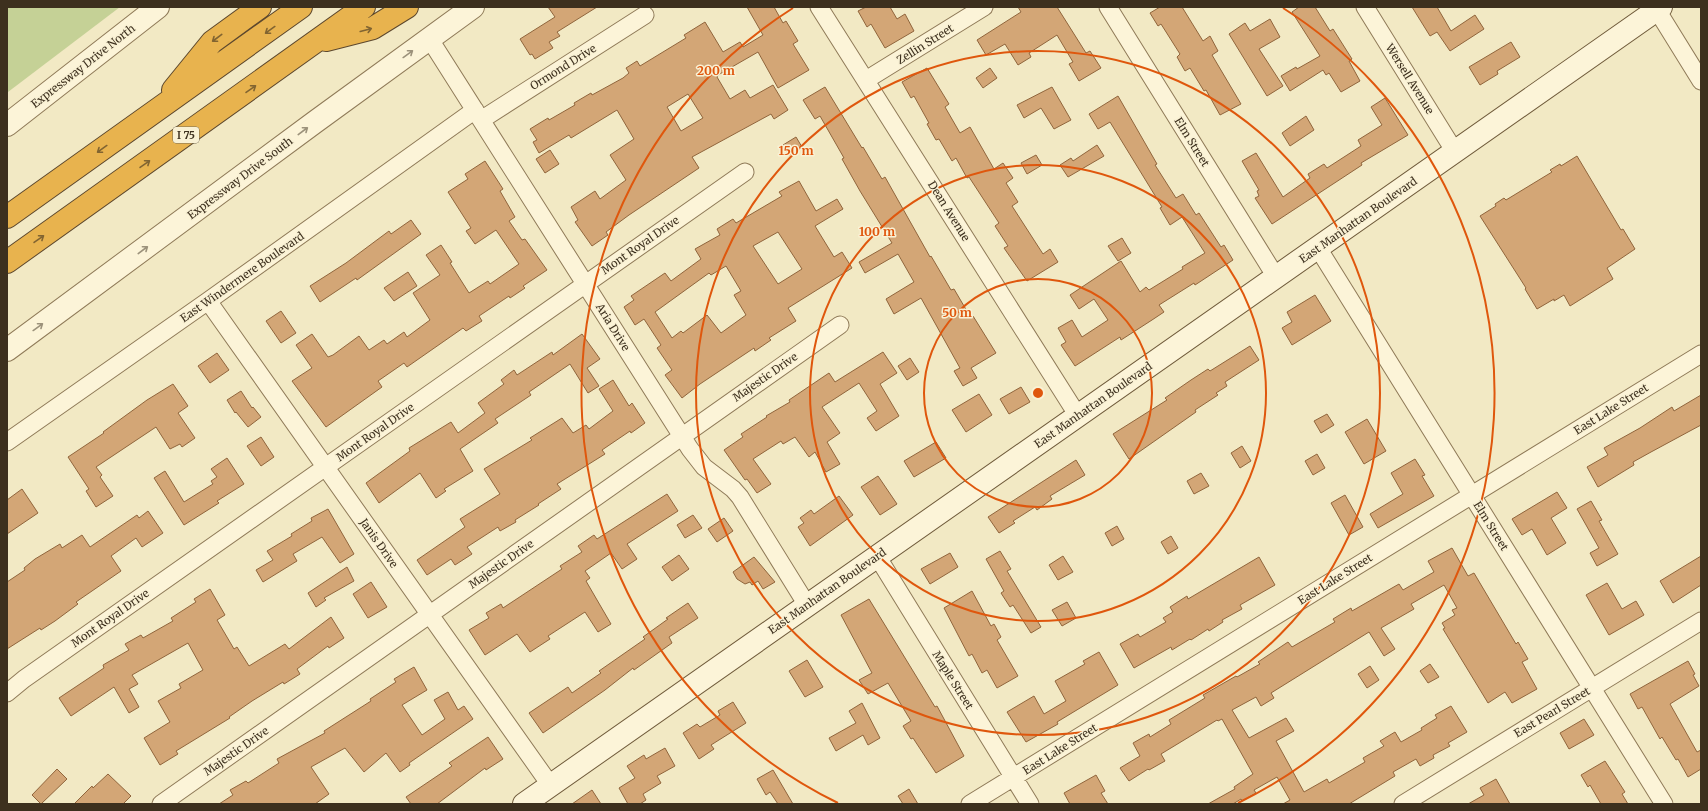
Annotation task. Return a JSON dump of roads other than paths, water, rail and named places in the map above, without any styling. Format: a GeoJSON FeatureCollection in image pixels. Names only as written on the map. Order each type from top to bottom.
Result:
{"type":"FeatureCollection","features":[{"type":"Feature","properties":{"kind":"highway"},"geometry":{"type":"LineString","coordinates":[[156,110],[212,42],[260,7]]}},
{"type":"Feature","properties":{"kind":"highway"},"geometry":{"type":"LineString","coordinates":[[7,217],[301,7]]}},
{"type":"Feature","properties":{"kind":"highway","name":"I 75"},"geometry":{"type":"LineString","coordinates":[[7,262],[364,7]]}},
{"type":"Feature","properties":{"kind":"highway"},"geometry":{"type":"LineString","coordinates":[[315,43],[373,28],[407,7]]}},
{"type":"Feature","properties":{"kind":"main road","name":"Expressway Drive North"},"geometry":{"type":"LineString","coordinates":[[7,125],[158,7]]}},
{"type":"Feature","properties":{"kind":"main road","name":"Expressway Drive South"},"geometry":{"type":"LineString","coordinates":[[7,350],[473,7]]}},
{"type":"Feature","properties":{"kind":"main road","name":"East Manhattan Boulevard"},"geometry":{"type":"LineString","coordinates":[[524,804],[1659,8]]}},
{"type":"Feature","properties":{"kind":"street","name":"Dean Avenue"},"geometry":{"type":"LineString","coordinates":[[819,7],[1078,416]]}},
{"type":"Feature","properties":{"kind":"street","name":"Zellin Street"},"geometry":{"type":"LineString","coordinates":[[866,80],[984,7]]}},
{"type":"Feature","properties":{"kind":"street","name":"Elm Street"},"geometry":{"type":"LineString","coordinates":[[1108,7],[1276,277]]}},
{"type":"Feature","properties":{"kind":"street","name":"Wersell Avenue"},"geometry":{"type":"LineString","coordinates":[[1365,7],[1455,152]]}},
{"type":"Feature","properties":{"kind":"street"},"geometry":{"type":"LineString","coordinates":[[1659,8],[1701,81]]}},
{"type":"Feature","properties":{"kind":"street","name":"Ormond Drive"},"geometry":{"type":"LineString","coordinates":[[478,115],[645,15]]}},
{"type":"Feature","properties":{"kind":"street","name":"Aria Drive"},"geometry":{"type":"LineString","coordinates":[[429,38],[682,436],[704,467],[733,489],[740,497],[807,605]]}},
{"type":"Feature","properties":{"kind":"street","name":"East Windermere Boulevard"},"geometry":{"type":"LineString","coordinates":[[7,442],[478,115]]}},
{"type":"Feature","properties":{"kind":"street","name":"Mont Royal Drive"},"geometry":{"type":"LineString","coordinates":[[7,693],[24,679],[745,172]]}},
{"type":"Feature","properties":{"kind":"street","name":"Elm Street"},"geometry":{"type":"LineString","coordinates":[[1318,248],[1664,804]]}},
{"type":"Feature","properties":{"kind":"street","name":"Janis Drive"},"geometry":{"type":"LineString","coordinates":[[208,301],[551,786]]}},
{"type":"Feature","properties":{"kind":"street","name":"Majestic Drive"},"geometry":{"type":"LineString","coordinates":[[161,804],[840,324]]}},
{"type":"Feature","properties":{"kind":"street","name":"East Lake Street"},"geometry":{"type":"LineString","coordinates":[[970,804],[1701,354]]}},
{"type":"Feature","properties":{"kind":"street","name":"Maple Street"},"geometry":{"type":"LineString","coordinates":[[877,556],[1030,804]]}},
{"type":"Feature","properties":{"kind":"street","name":"East Pearl Street"},"geometry":{"type":"LineString","coordinates":[[1404,804],[1701,621]]}}]}
